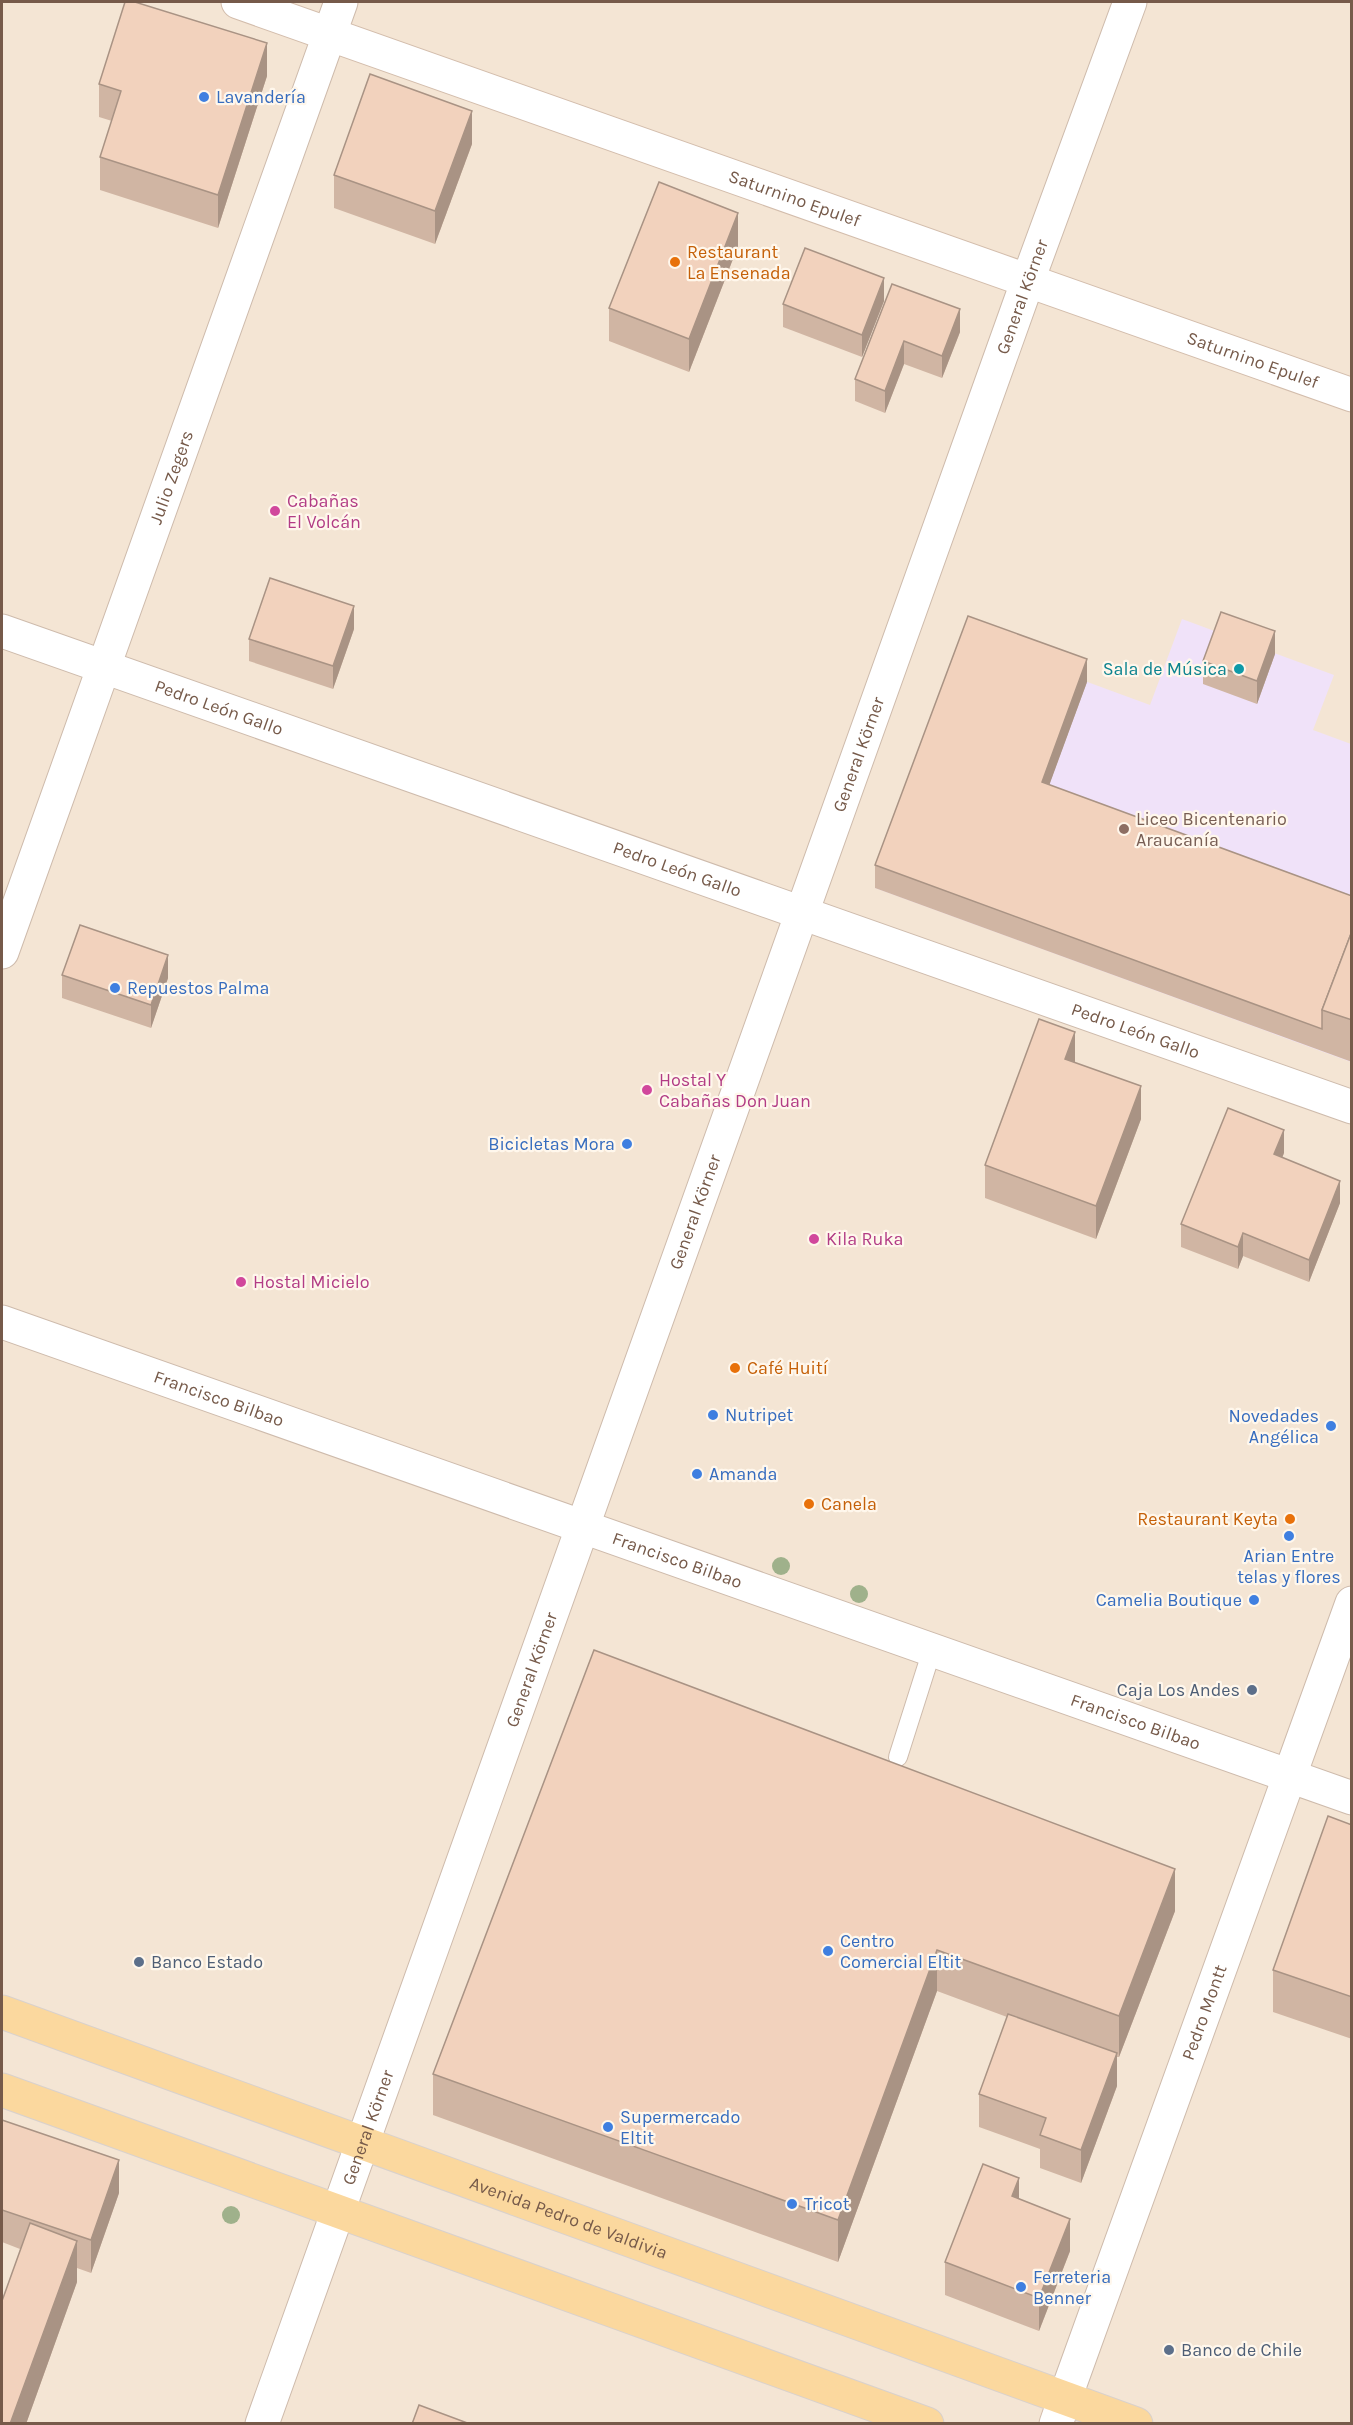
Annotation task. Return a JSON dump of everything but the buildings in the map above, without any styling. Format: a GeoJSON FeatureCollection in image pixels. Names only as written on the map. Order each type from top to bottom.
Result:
{"type":"FeatureCollection","features":[{"type":"Feature","properties":{"kind":"main road","name":"Avenida Pedro de Valdivia"},"geometry":{"type":"LineString","coordinates":[[2,2013],[363,2143],[1061,2411],[1136,2424]]}},
{"type":"Feature","properties":{"kind":"main road"},"geometry":{"type":"LineString","coordinates":[[2,2090],[927,2424]]}},
{"type":"Feature","properties":{"kind":"street","name":"Saturnino Epulef"},"geometry":{"type":"LineString","coordinates":[[238,2],[1352,395]]}},
{"type":"Feature","properties":{"kind":"street","name":"Julio Zegers"},"geometry":{"type":"LineString","coordinates":[[2,952],[341,2]]}},
{"type":"Feature","properties":{"kind":"street","name":"General Körner"},"geometry":{"type":"LineString","coordinates":[[262,2424],[1028,280],[1130,2]]}},
{"type":"Feature","properties":{"kind":"street","name":"Pedro León Gallo"},"geometry":{"type":"LineString","coordinates":[[2,631],[1352,1107]]}},
{"type":"Feature","properties":{"kind":"street","name":"Francisco Bilbao"},"geometry":{"type":"LineString","coordinates":[[2,1322],[1352,1798]]}},
{"type":"Feature","properties":{"kind":"street","name":"Pedro Montt"},"geometry":{"type":"LineString","coordinates":[[1061,2411],[1352,1603]]}},
{"type":"Feature","properties":{"kind":"lane"},"geometry":{"type":"LineString","coordinates":[[898,1757],[932,1650]]}},
{"type":"Feature","properties":{"kind":"shaded area"},"geometry":{"type":"Polygon","coordinates":[[[2,2],[1351,2],[1351,2423],[2,2423],[2,2]]]}},
{"type":"Feature","properties":{"kind":"shaded area","name":"Liceo Bicentenario Araucanía"},"geometry":{"type":"Polygon","coordinates":[[[1182,619],[1334,675],[1313,730],[1351,744],[1351,1062],[875,888],[968,638],[1150,705],[1182,619]]]}},
{"type":"Feature","properties":{"kind":"place","name":"Lavandería"},"geometry":{"type":"Point","coordinates":[204,97]}},
{"type":"Feature","properties":{"kind":"place","name":"Restaurant La Ensenada"},"geometry":{"type":"Point","coordinates":[675,262]}},
{"type":"Feature","properties":{"kind":"place","name":"Cabañas El Volcán"},"geometry":{"type":"Point","coordinates":[275,511]}},
{"type":"Feature","properties":{"kind":"place","name":"Sala de Música"},"geometry":{"type":"Point","coordinates":[1239,669]}},
{"type":"Feature","properties":{"kind":"place","name":"Liceo Bicentenario Araucanía"},"geometry":{"type":"Point","coordinates":[1124,829]}},
{"type":"Feature","properties":{"kind":"place","name":"Repuestos Palma"},"geometry":{"type":"Point","coordinates":[115,988]}},
{"type":"Feature","properties":{"kind":"place","name":"Hostal Y Cabañas Don Juan"},"geometry":{"type":"Point","coordinates":[647,1090]}},
{"type":"Feature","properties":{"kind":"place","name":"Bicicletas Mora"},"geometry":{"type":"Point","coordinates":[627,1144]}},
{"type":"Feature","properties":{"kind":"place","name":"Kila Ruka"},"geometry":{"type":"Point","coordinates":[814,1239]}},
{"type":"Feature","properties":{"kind":"place","name":"Hostal Micielo"},"geometry":{"type":"Point","coordinates":[241,1282]}},
{"type":"Feature","properties":{"kind":"place","name":"Café Huití"},"geometry":{"type":"Point","coordinates":[735,1368]}},
{"type":"Feature","properties":{"kind":"place","name":"Nutripet"},"geometry":{"type":"Point","coordinates":[713,1415]}},
{"type":"Feature","properties":{"kind":"place","name":"Novedades Angélica"},"geometry":{"type":"Point","coordinates":[1331,1426]}},
{"type":"Feature","properties":{"kind":"place","name":"Amanda"},"geometry":{"type":"Point","coordinates":[697,1474]}},
{"type":"Feature","properties":{"kind":"place","name":"Canela"},"geometry":{"type":"Point","coordinates":[809,1504]}},
{"type":"Feature","properties":{"kind":"place","name":"Restaurant Keyta"},"geometry":{"type":"Point","coordinates":[1290,1519]}},
{"type":"Feature","properties":{"kind":"place","name":"Arian Entre telas y flores"},"geometry":{"type":"Point","coordinates":[1289,1536]}},
{"type":"Feature","properties":{"kind":"place","name":"Camelia Boutique"},"geometry":{"type":"Point","coordinates":[1254,1600]}},
{"type":"Feature","properties":{"kind":"place","name":"Caja Los Andes"},"geometry":{"type":"Point","coordinates":[1252,1690]}},
{"type":"Feature","properties":{"kind":"place","name":"Centro Comercial Eltit"},"geometry":{"type":"Point","coordinates":[828,1951]}},
{"type":"Feature","properties":{"kind":"place","name":"Banco Estado"},"geometry":{"type":"Point","coordinates":[139,1962]}},
{"type":"Feature","properties":{"kind":"place","name":"Supermercado Eltit"},"geometry":{"type":"Point","coordinates":[608,2127]}},
{"type":"Feature","properties":{"kind":"place","name":"Tricot"},"geometry":{"type":"Point","coordinates":[792,2204]}},
{"type":"Feature","properties":{"kind":"place","name":"Ferreteria Benner"},"geometry":{"type":"Point","coordinates":[1021,2287]}},
{"type":"Feature","properties":{"kind":"place","name":"Banco de Chile"},"geometry":{"type":"Point","coordinates":[1169,2350]}}]}
